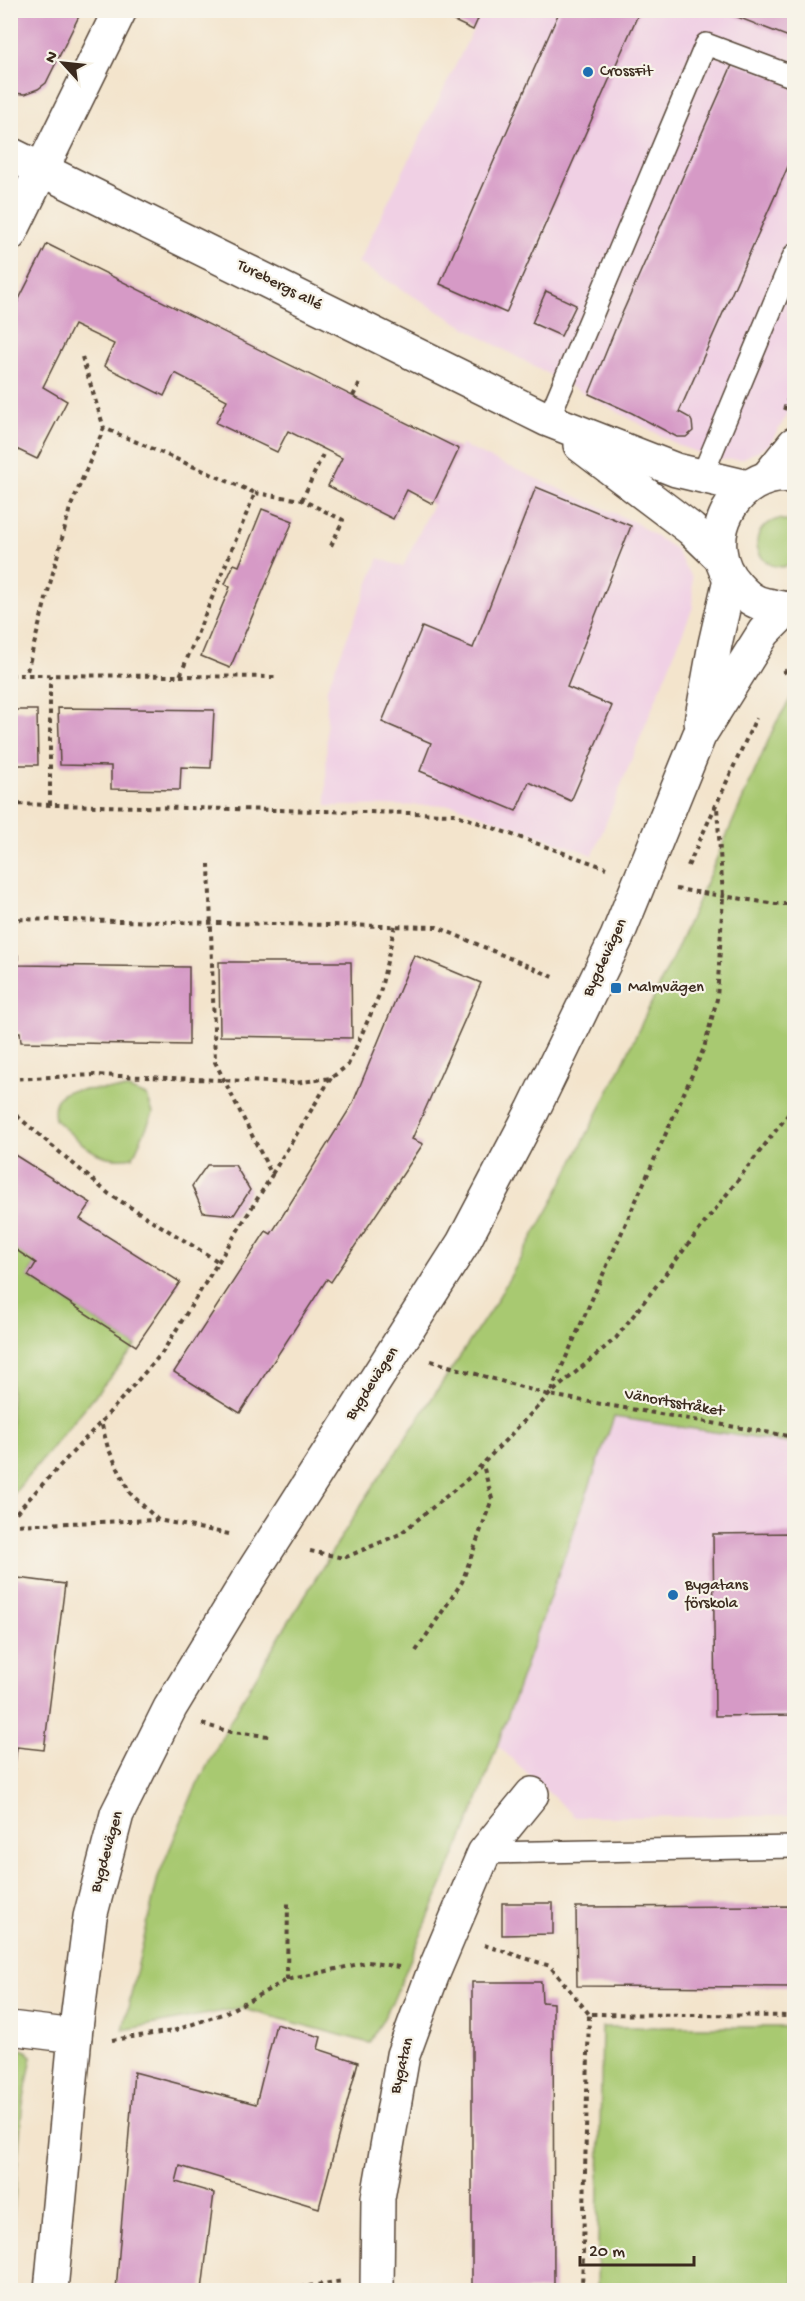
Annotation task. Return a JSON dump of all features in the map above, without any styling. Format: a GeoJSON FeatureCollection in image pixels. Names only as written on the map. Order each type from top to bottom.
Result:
{"type":"FeatureCollection","features":[{"type":"Feature","properties":{"kind":"street"},"geometry":{"type":"LineString","coordinates":[[10,234],[120,10]]}},
{"type":"Feature","properties":{"kind":"street","name":"Turebergs allé"},"geometry":{"type":"LineString","coordinates":[[10,154],[43,168],[548,420],[676,470],[702,476],[770,481]]}},
{"type":"Feature","properties":{"kind":"street","name":"Turebergs allé"},"geometry":{"type":"LineString","coordinates":[[548,420],[691,529],[746,596],[758,603],[791,608]]}},
{"type":"Feature","properties":{"kind":"street"},"geometry":{"type":"LineString","coordinates":[[770,481],[795,444]]}},
{"type":"Feature","properties":{"kind":"street","name":"Bygdevägen"},"geometry":{"type":"LineString","coordinates":[[699,735],[725,569],[719,536],[725,513],[731,503],[770,481]]}},
{"type":"Feature","properties":{"kind":"street","name":"Bygdevägen"},"geometry":{"type":"LineString","coordinates":[[51,2290],[75,2036],[90,1917],[117,1814],[170,1708],[463,1243],[533,1110],[617,937],[699,735],[764,632],[791,608]]}},
{"type":"Feature","properties":{"kind":"street","name":"Bygatan"},"geometry":{"type":"LineString","coordinates":[[377,2290],[378,2198],[403,2055],[432,1976],[484,1853],[532,1794]]}},
{"type":"Feature","properties":{"kind":"street"},"geometry":{"type":"LineString","coordinates":[[10,2028],[75,2036]]}},
{"type":"Feature","properties":{"kind":"lane"},"geometry":{"type":"LineString","coordinates":[[548,420],[706,44],[795,77]]}},
{"type":"Feature","properties":{"kind":"lane"},"geometry":{"type":"LineString","coordinates":[[702,476],[795,255]]}},
{"type":"Feature","properties":{"kind":"lane"},"geometry":{"type":"LineString","coordinates":[[484,1853],[795,1847]]}},
{"type":"Feature","properties":{"kind":"path"},"geometry":{"type":"LineString","coordinates":[[26,675],[70,508],[104,428],[82,357]]}},
{"type":"Feature","properties":{"kind":"path"},"geometry":{"type":"LineString","coordinates":[[353,396],[360,383]]}},
{"type":"Feature","properties":{"kind":"path"},"geometry":{"type":"LineString","coordinates":[[104,428],[255,493],[302,500],[342,520],[330,548]]}},
{"type":"Feature","properties":{"kind":"path"},"geometry":{"type":"LineString","coordinates":[[302,500],[324,452]]}},
{"type":"Feature","properties":{"kind":"path"},"geometry":{"type":"LineString","coordinates":[[180,676],[255,493]]}},
{"type":"Feature","properties":{"kind":"path"},"geometry":{"type":"LineString","coordinates":[[777,683],[783,673],[795,664]]}},
{"type":"Feature","properties":{"kind":"path"},"geometry":{"type":"LineString","coordinates":[[10,675],[276,677]]}},
{"type":"Feature","properties":{"kind":"path"},"geometry":{"type":"LineString","coordinates":[[50,675],[50,805]]}},
{"type":"Feature","properties":{"kind":"path"},"geometry":{"type":"LineString","coordinates":[[687,868],[759,712]]}},
{"type":"Feature","properties":{"kind":"path"},"geometry":{"type":"LineString","coordinates":[[10,804],[454,814],[641,879],[677,889],[776,904],[795,904]]}},
{"type":"Feature","properties":{"kind":"path"},"geometry":{"type":"LineString","coordinates":[[549,1395],[704,1048],[717,999],[723,896],[717,804]]}},
{"type":"Feature","properties":{"kind":"path"},"geometry":{"type":"LineString","coordinates":[[209,864],[215,1062],[272,1175]]}},
{"type":"Feature","properties":{"kind":"path"},"geometry":{"type":"LineString","coordinates":[[677,889],[682,879]]}},
{"type":"Feature","properties":{"kind":"path"},"geometry":{"type":"LineString","coordinates":[[10,919],[437,927],[560,980]]}},
{"type":"Feature","properties":{"kind":"path"},"geometry":{"type":"LineString","coordinates":[[10,1519],[162,1353],[331,1078],[348,1065],[380,993],[395,926]]}},
{"type":"Feature","properties":{"kind":"path"},"geometry":{"type":"LineString","coordinates":[[10,1079],[95,1075],[295,1083],[331,1078]]}},
{"type":"Feature","properties":{"kind":"path"},"geometry":{"type":"LineString","coordinates":[[310,1551],[344,1558],[400,1534],[483,1465],[549,1395],[616,1338],[795,1107]]}},
{"type":"Feature","properties":{"kind":"path"},"geometry":{"type":"LineString","coordinates":[[10,1110],[109,1194],[219,1262]]}},
{"type":"Feature","properties":{"kind":"path","name":"Vänortsstråket"},"geometry":{"type":"LineString","coordinates":[[428,1359],[549,1395],[795,1437]]}},
{"type":"Feature","properties":{"kind":"path"},"geometry":{"type":"LineString","coordinates":[[101,1422],[108,1448],[130,1493],[158,1520]]}},
{"type":"Feature","properties":{"kind":"path"},"geometry":{"type":"LineString","coordinates":[[416,1651],[462,1582],[492,1498],[483,1465]]}},
{"type":"Feature","properties":{"kind":"path"},"geometry":{"type":"LineString","coordinates":[[10,1525],[158,1520],[229,1534]]}},
{"type":"Feature","properties":{"kind":"path"},"geometry":{"type":"LineString","coordinates":[[193,1722],[231,1732],[269,1736]]}},
{"type":"Feature","properties":{"kind":"path"},"geometry":{"type":"LineString","coordinates":[[286,1980],[288,1900]]}},
{"type":"Feature","properties":{"kind":"path"},"geometry":{"type":"LineString","coordinates":[[475,1942],[550,1966],[590,2014],[582,2290]]}},
{"type":"Feature","properties":{"kind":"path"},"geometry":{"type":"LineString","coordinates":[[108,2041],[173,2031],[225,2013],[286,1980],[368,1962],[405,1968]]}},
{"type":"Feature","properties":{"kind":"path"},"geometry":{"type":"LineString","coordinates":[[590,2014],[795,2016]]}},
{"type":"Feature","properties":{"kind":"path"},"geometry":{"type":"LineString","coordinates":[[282,2290],[343,2281]]}},
{"type":"Feature","properties":{"kind":"shaded area"},"geometry":{"type":"Polygon","coordinates":[[[431,11],[794,11],[794,396],[786,417],[769,445],[742,459],[721,460],[682,447],[488,341],[358,263],[473,30],[431,11]]]}},
{"type":"Feature","properties":{"kind":"shaded area"},"geometry":{"type":"Polygon","coordinates":[[[461,445],[636,523],[675,549],[692,578],[693,607],[593,855],[455,805],[326,806],[327,688],[379,558],[403,567],[461,445]]]}},
{"type":"Feature","properties":{"kind":"shaded area","name":"Bygatans förskola"},"geometry":{"type":"Polygon","coordinates":[[[614,1417],[794,1444],[794,1816],[575,1817],[498,1746],[614,1417]]]}},
{"type":"Feature","properties":{"kind":"green space"},"geometry":{"type":"Polygon","coordinates":[[[779,519],[794,523],[794,563],[782,567],[764,560],[757,542],[759,533],[767,524],[779,519]]]}},
{"type":"Feature","properties":{"kind":"green space"},"geometry":{"type":"Polygon","coordinates":[[[794,693],[794,1444],[614,1417],[475,1808],[392,2003],[370,2043],[240,2008],[123,2030],[158,1877],[193,1793],[234,1714],[286,1626],[363,1502],[494,1305],[552,1203],[622,1065],[680,942],[776,723],[794,693]]]}},
{"type":"Feature","properties":{"kind":"green space"},"geometry":{"type":"Polygon","coordinates":[[[128,1089],[147,1096],[153,1113],[133,1157],[120,1158],[99,1154],[55,1120],[55,1104],[66,1092],[128,1089]]]}},
{"type":"Feature","properties":{"kind":"green space"},"geometry":{"type":"Polygon","coordinates":[[[11,1246],[36,1263],[28,1276],[136,1346],[11,1497],[11,1246]]]}},
{"type":"Feature","properties":{"kind":"green space"},"geometry":{"type":"Polygon","coordinates":[[[602,2027],[794,2027],[794,2290],[597,2290],[602,2027]]]}},
{"type":"Feature","properties":{"kind":"green space"},"geometry":{"type":"Polygon","coordinates":[[[10,2045],[27,2051],[32,2057],[22,2109],[11,2240],[10,2135],[13,2112],[10,2111],[10,2045]]]}},
{"type":"Feature","properties":{"kind":"building"},"geometry":{"type":"Polygon","coordinates":[[[10,10],[82,10],[46,83],[25,94],[10,93],[10,10]]]}},
{"type":"Feature","properties":{"kind":"building"},"geometry":{"type":"Polygon","coordinates":[[[431,10],[482,10],[473,30],[431,10]]]}},
{"type":"Feature","properties":{"kind":"building"},"geometry":{"type":"Polygon","coordinates":[[[560,10],[640,10],[506,313],[440,284],[560,10]]]}},
{"type":"Feature","properties":{"kind":"building"},"geometry":{"type":"Polygon","coordinates":[[[722,10],[794,10],[794,39],[722,11],[722,10]]]}},
{"type":"Feature","properties":{"kind":"building"},"geometry":{"type":"Polygon","coordinates":[[[733,63],[794,84],[794,153],[679,412],[690,418],[693,431],[686,437],[677,437],[632,413],[589,394],[617,325],[733,63]]]}},
{"type":"Feature","properties":{"kind":"building"},"geometry":{"type":"Polygon","coordinates":[[[47,244],[459,449],[433,504],[407,490],[393,519],[328,486],[342,458],[288,431],[277,452],[216,423],[227,400],[175,373],[164,396],[104,366],[114,344],[74,325],[43,387],[67,401],[37,459],[10,446],[10,317],[47,244]]]}},
{"type":"Feature","properties":{"kind":"building"},"geometry":{"type":"Polygon","coordinates":[[[546,291],[576,305],[561,336],[532,323],[546,291]]]}},
{"type":"Feature","properties":{"kind":"building"},"geometry":{"type":"Polygon","coordinates":[[[536,487],[631,526],[567,687],[612,706],[571,801],[529,782],[516,811],[420,771],[431,743],[382,722],[422,627],[473,648],[536,487]]]}},
{"type":"Feature","properties":{"kind":"building"},"geometry":{"type":"Polygon","coordinates":[[[262,509],[293,521],[230,668],[201,656],[230,587],[225,584],[234,564],[239,566],[262,509]]]}},
{"type":"Feature","properties":{"kind":"building"},"geometry":{"type":"Polygon","coordinates":[[[58,708],[214,710],[211,768],[181,767],[180,790],[111,789],[111,766],[60,765],[58,708]]]}},
{"type":"Feature","properties":{"kind":"building"},"geometry":{"type":"Polygon","coordinates":[[[10,710],[37,710],[38,765],[10,765],[10,710]]]}},
{"type":"Feature","properties":{"kind":"building"},"geometry":{"type":"Polygon","coordinates":[[[10,955],[18,955],[18,965],[189,967],[189,1045],[21,1042],[20,1032],[10,1032],[10,955]]]}},
{"type":"Feature","properties":{"kind":"building"},"geometry":{"type":"Polygon","coordinates":[[[414,955],[481,983],[412,1139],[423,1144],[331,1282],[327,1279],[240,1413],[174,1372],[266,1231],[271,1234],[352,1105],[414,955]]]}},
{"type":"Feature","properties":{"kind":"building"},"geometry":{"type":"Polygon","coordinates":[[[219,962],[351,962],[352,1038],[220,1036],[219,962]]]}},
{"type":"Feature","properties":{"kind":"building"},"geometry":{"type":"Polygon","coordinates":[[[10,1152],[91,1203],[80,1219],[180,1282],[136,1346],[28,1276],[36,1263],[10,1246],[10,1152]]]}},
{"type":"Feature","properties":{"kind":"building"},"geometry":{"type":"Polygon","coordinates":[[[207,1165],[235,1165],[250,1190],[234,1215],[203,1212],[192,1186],[207,1165]]]}},
{"type":"Feature","properties":{"kind":"building"},"geometry":{"type":"Polygon","coordinates":[[[794,1533],[794,1715],[715,1716],[713,1534],[794,1533]]]}},
{"type":"Feature","properties":{"kind":"building"},"geometry":{"type":"Polygon","coordinates":[[[10,1577],[65,1584],[44,1750],[17,1747],[12,1789],[10,1577]]]}},
{"type":"Feature","properties":{"kind":"building"},"geometry":{"type":"Polygon","coordinates":[[[502,1903],[553,1903],[553,1934],[502,1935],[502,1903]]]}},
{"type":"Feature","properties":{"kind":"building"},"geometry":{"type":"Polygon","coordinates":[[[794,1906],[794,1987],[577,1986],[576,1907],[794,1906]]]}},
{"type":"Feature","properties":{"kind":"building"},"geometry":{"type":"Polygon","coordinates":[[[472,1982],[541,1982],[542,2002],[553,2003],[554,2290],[472,2290],[472,1982]]]}},
{"type":"Feature","properties":{"kind":"building"},"geometry":{"type":"Polygon","coordinates":[[[276,2024],[321,2037],[318,2049],[358,2062],[319,2208],[180,2166],[176,2182],[214,2193],[202,2290],[116,2290],[134,2072],[256,2104],[276,2024]]]}},
{"type":"Feature","properties":{"kind":"place","name":"CrossFit"},"geometry":{"type":"Point","coordinates":[588,72]}},
{"type":"Feature","properties":{"kind":"place","name":"Malmvägen"},"geometry":{"type":"Point","coordinates":[616,988]}},
{"type":"Feature","properties":{"kind":"place","name":"Bygatans förskola"},"geometry":{"type":"Point","coordinates":[673,1595]}}]}
